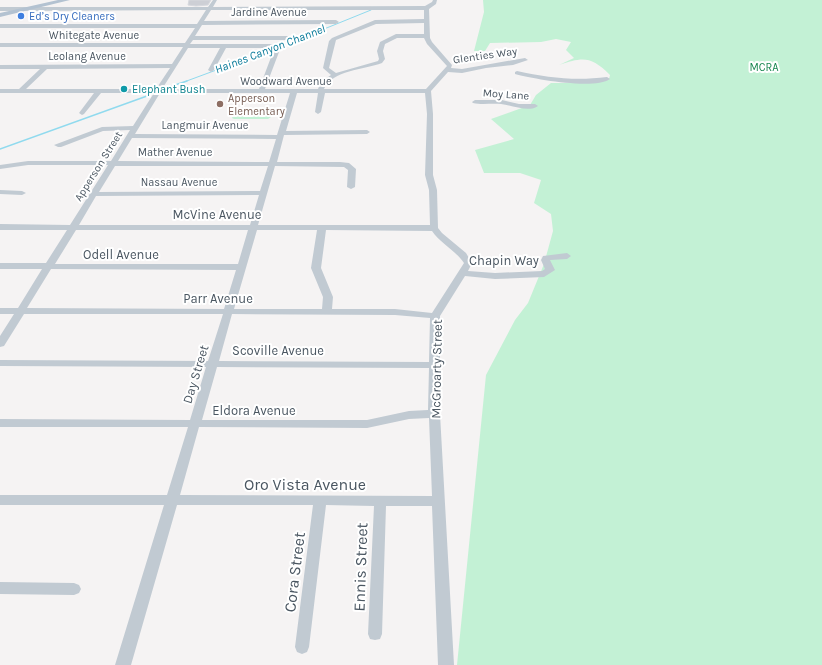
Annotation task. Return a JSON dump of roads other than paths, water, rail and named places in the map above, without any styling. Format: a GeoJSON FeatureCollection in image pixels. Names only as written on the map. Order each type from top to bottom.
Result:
{"type":"FeatureCollection","features":[{"type":"Feature","properties":{"kind":"main road"},"geometry":{"type":"LineString","coordinates":[[0,15],[63,0]]}},
{"type":"Feature","properties":{"kind":"street","name":"Apperson Street"},"geometry":{"type":"LineString","coordinates":[[0,344],[215,0]]}},
{"type":"Feature","properties":{"kind":"street"},"geometry":{"type":"LineString","coordinates":[[283,8],[287,0]]}},
{"type":"Feature","properties":{"kind":"street"},"geometry":{"type":"LineString","coordinates":[[342,8],[344,0]]}},
{"type":"Feature","properties":{"kind":"street"},"geometry":{"type":"LineString","coordinates":[[0,9],[426,8],[434,3],[435,0]]}},
{"type":"Feature","properties":{"kind":"street"},"geometry":{"type":"LineString","coordinates":[[373,8],[383,2]]}},
{"type":"Feature","properties":{"kind":"street"},"geometry":{"type":"LineString","coordinates":[[123,9],[128,4]]}},
{"type":"Feature","properties":{"kind":"street"},"geometry":{"type":"LineString","coordinates":[[426,8],[426,36],[429,43],[449,63],[450,67],[428,91],[430,114],[429,175],[433,190],[434,228]]}},
{"type":"Feature","properties":{"kind":"street"},"geometry":{"type":"LineString","coordinates":[[337,75],[330,73],[326,68],[332,41],[334,39],[375,22],[426,21]]}},
{"type":"Feature","properties":{"kind":"street","name":"Jardine Avenue"},"geometry":{"type":"LineString","coordinates":[[0,26],[336,22]]}},
{"type":"Feature","properties":{"kind":"street"},"geometry":{"type":"LineString","coordinates":[[318,112],[324,82],[337,75],[380,62],[382,58],[380,44],[393,37],[426,36]]}},
{"type":"Feature","properties":{"kind":"street"},"geometry":{"type":"LineString","coordinates":[[192,38],[299,38]]}},
{"type":"Feature","properties":{"kind":"street","name":"Whitegate Avenue"},"geometry":{"type":"LineString","coordinates":[[0,45],[280,46]]}},
{"type":"Feature","properties":{"kind":"street"},"geometry":{"type":"LineString","coordinates":[[211,70],[224,46]]}},
{"type":"Feature","properties":{"kind":"street"},"geometry":{"type":"LineString","coordinates":[[261,91],[276,52]]}},
{"type":"Feature","properties":{"kind":"street","name":"Glenties Way"},"geometry":{"type":"LineString","coordinates":[[448,70],[462,71],[486,66],[513,64],[525,60]]}},
{"type":"Feature","properties":{"kind":"street","name":"Leolang Avenue"},"geometry":{"type":"LineString","coordinates":[[0,67],[174,66]]}},
{"type":"Feature","properties":{"kind":"street"},"geometry":{"type":"LineString","coordinates":[[21,91],[45,67]]}},
{"type":"Feature","properties":{"kind":"street"},"geometry":{"type":"LineString","coordinates":[[517,73],[559,82],[584,82],[607,79]]}},
{"type":"Feature","properties":{"kind":"street","name":"Woodward Avenue"},"geometry":{"type":"LineString","coordinates":[[0,91],[428,91]]}},
{"type":"Feature","properties":{"kind":"street"},"geometry":{"type":"LineString","coordinates":[[82,113],[99,91]]}},
{"type":"Feature","properties":{"kind":"street","name":"Day Street"},"geometry":{"type":"LineString","coordinates":[[123,665],[294,91]]}},
{"type":"Feature","properties":{"kind":"street","name":"Moy Lane"},"geometry":{"type":"LineString","coordinates":[[475,102],[502,102],[525,106],[535,106]]}},
{"type":"Feature","properties":{"kind":"street"},"geometry":{"type":"LineString","coordinates":[[58,144],[102,128],[135,128]]}},
{"type":"Feature","properties":{"kind":"street","name":"Langmuir Avenue"},"geometry":{"type":"LineString","coordinates":[[130,136],[367,132]]}},
{"type":"Feature","properties":{"kind":"street","name":"Mather Avenue"},"geometry":{"type":"LineString","coordinates":[[0,167],[28,163],[340,164],[349,166],[352,171],[351,187]]}},
{"type":"Feature","properties":{"kind":"street"},"geometry":{"type":"LineString","coordinates":[[0,192],[22,193]]}},
{"type":"Feature","properties":{"kind":"street","name":"Nassau Avenue"},"geometry":{"type":"LineString","coordinates":[[94,194],[264,193]]}},
{"type":"Feature","properties":{"kind":"street","name":"McVine Avenue"},"geometry":{"type":"LineString","coordinates":[[0,227],[434,228]]}},
{"type":"Feature","properties":{"kind":"street"},"geometry":{"type":"LineString","coordinates":[[322,228],[316,268],[328,297],[327,312]]}},
{"type":"Feature","properties":{"kind":"street","name":"McGroarty Street"},"geometry":{"type":"LineString","coordinates":[[434,228],[436,233],[467,260],[468,263],[435,316],[434,414],[446,665]]}},
{"type":"Feature","properties":{"kind":"street","name":"Chapin Way"},"geometry":{"type":"LineString","coordinates":[[462,273],[495,276],[539,275],[547,273],[550,270],[545,260],[546,258],[567,256]]}},
{"type":"Feature","properties":{"kind":"street","name":"Odell Avenue"},"geometry":{"type":"LineString","coordinates":[[0,266],[242,267]]}},
{"type":"Feature","properties":{"kind":"street","name":"Parr Avenue"},"geometry":{"type":"LineString","coordinates":[[0,311],[395,312],[435,316]]}},
{"type":"Feature","properties":{"kind":"street","name":"Scoville Avenue"},"geometry":{"type":"LineString","coordinates":[[0,363],[435,365]]}},
{"type":"Feature","properties":{"kind":"street","name":"Eldora Avenue"},"geometry":{"type":"LineString","coordinates":[[0,423],[367,424],[409,416],[434,414]]}},
{"type":"Feature","properties":{"kind":"street","name":"Oro Vista Avenue"},"geometry":{"type":"LineString","coordinates":[[0,500],[439,501]]}},
{"type":"Feature","properties":{"kind":"street","name":"Cora Street"},"geometry":{"type":"LineString","coordinates":[[302,647],[320,501]]}},
{"type":"Feature","properties":{"kind":"street","name":"Ennis Street"},"geometry":{"type":"LineString","coordinates":[[375,634],[380,501]]}},
{"type":"Feature","properties":{"kind":"street"},"geometry":{"type":"LineString","coordinates":[[0,588],[74,589]]}},
{"type":"Feature","properties":{"kind":"waterway","name":"Haines Canyon Channel"},"geometry":{"type":"LineString","coordinates":[[184,82],[292,42],[371,10]]}},
{"type":"Feature","properties":{"kind":"waterway","name":"Haines Canyon Channel"},"geometry":{"type":"LineString","coordinates":[[169,87],[184,82]]}},
{"type":"Feature","properties":{"kind":"waterway","name":"Haines Canyon Channel"},"geometry":{"type":"LineString","coordinates":[[0,149],[147,96]]}},
{"type":"Feature","properties":{"kind":"place","name":"Ed’s Dry Cleaners"},"geometry":{"type":"Point","coordinates":[21,16]}},
{"type":"Feature","properties":{"kind":"place","name":"Elephant Bush"},"geometry":{"type":"Point","coordinates":[124,89]}},
{"type":"Feature","properties":{"kind":"place","name":"Apperson Elementary"},"geometry":{"type":"Point","coordinates":[220,104]}},
{"type":"Feature","properties":{"kind":"park label","name":"MCRA"},"geometry":{"type":"Point","coordinates":[764,67]}}]}
